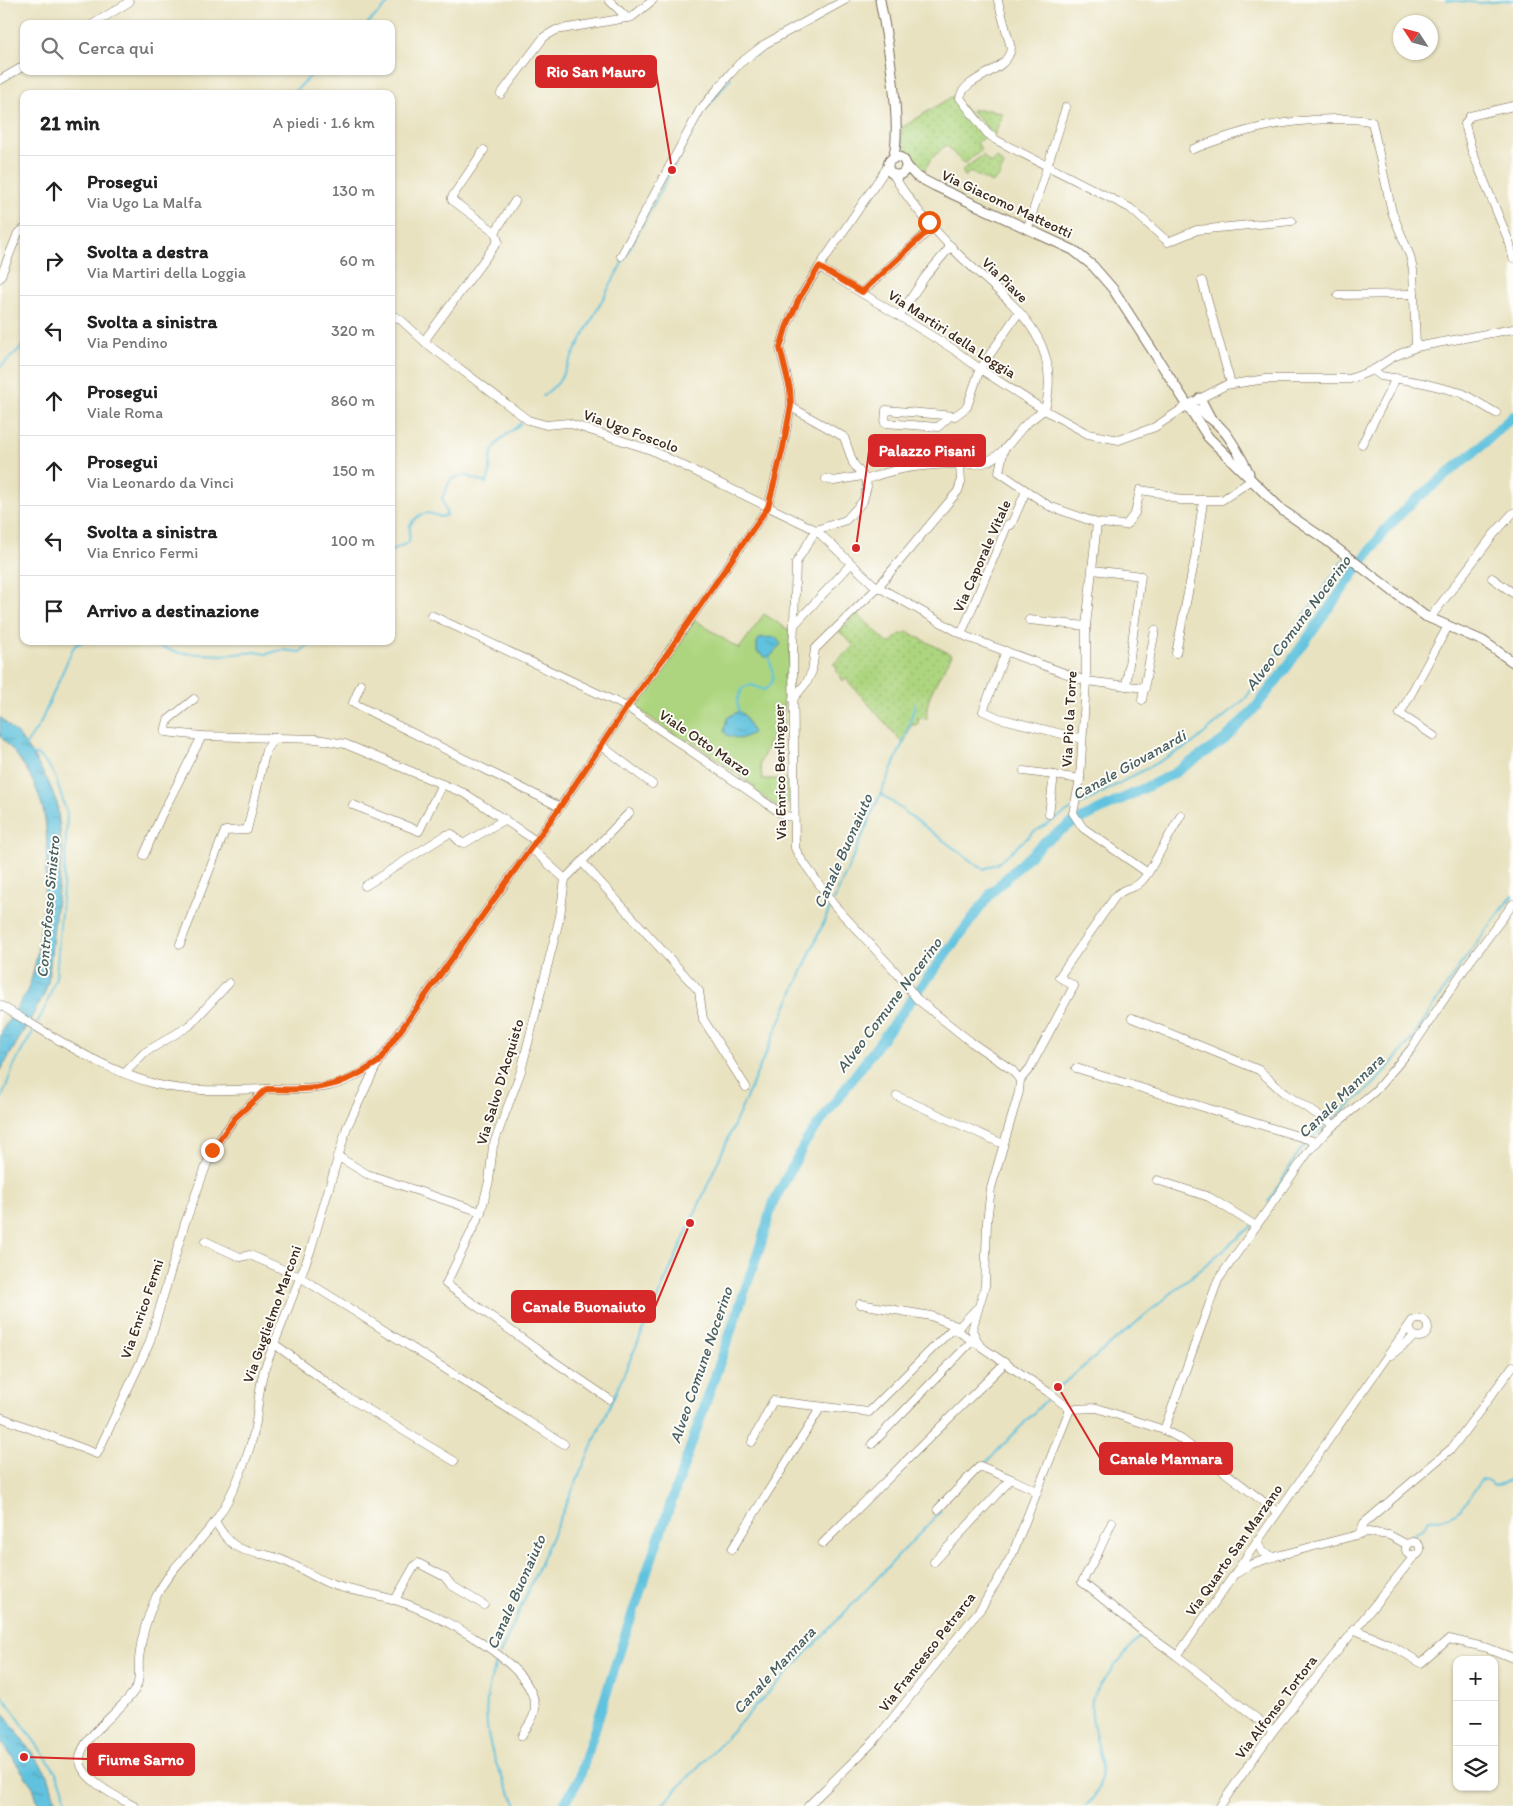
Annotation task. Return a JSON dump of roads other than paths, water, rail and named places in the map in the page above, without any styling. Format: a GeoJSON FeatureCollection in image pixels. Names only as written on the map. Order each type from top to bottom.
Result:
{"type":"FeatureCollection","features":[{"type":"Feature","properties":{"kind":"main road"},"geometry":{"type":"LineString","coordinates":[[880,0],[892,78],[897,168]]}},
{"type":"Feature","properties":{"kind":"main road","name":"Via Giacomo Matteotti"},"geometry":{"type":"LineString","coordinates":[[897,168],[1028,227],[1073,250],[1098,272],[1120,299],[1199,424],[1212,441],[1290,517],[1344,554],[1430,618],[1483,642],[1512,659]]}},
{"type":"Feature","properties":{"kind":"main road"},"geometry":{"type":"LineString","coordinates":[[1200,398],[1210,417]]}},
{"type":"Feature","properties":{"kind":"main road"},"geometry":{"type":"LineString","coordinates":[[1188,405],[1210,417],[1224,430],[1252,480]]}},
{"type":"Feature","properties":{"kind":"main road"},"geometry":{"type":"LineString","coordinates":[[1199,424],[1201,419],[1210,417]]}},
{"type":"Feature","properties":{"kind":"main road"},"geometry":{"type":"LineString","coordinates":[[1212,441],[1217,441],[1224,430]]}},
{"type":"Feature","properties":{"kind":"street"},"geometry":{"type":"LineString","coordinates":[[100,20],[129,2],[128,0]]}},
{"type":"Feature","properties":{"kind":"street"},"geometry":{"type":"LineString","coordinates":[[609,0],[627,18]]}},
{"type":"Feature","properties":{"kind":"street"},"geometry":{"type":"LineString","coordinates":[[501,94],[544,37],[556,30],[627,18],[640,12],[653,0]]}},
{"type":"Feature","properties":{"kind":"street"},"geometry":{"type":"LineString","coordinates":[[621,256],[700,110],[730,74],[765,44],[845,0]]}},
{"type":"Feature","properties":{"kind":"street"},"geometry":{"type":"LineString","coordinates":[[998,1],[1011,48],[1010,55],[1004,62],[964,89],[960,98],[986,133],[1048,167],[1130,208],[1168,242],[1197,230],[1292,221]]}},
{"type":"Feature","properties":{"kind":"street"},"geometry":{"type":"LineString","coordinates":[[0,80],[20,68]]}},
{"type":"Feature","properties":{"kind":"street"},"geometry":{"type":"LineString","coordinates":[[1513,106],[1470,116],[1465,124],[1472,151],[1510,244],[1513,258]]}},
{"type":"Feature","properties":{"kind":"street"},"geometry":{"type":"LineString","coordinates":[[1028,227],[1066,107]]}},
{"type":"Feature","properties":{"kind":"street"},"geometry":{"type":"LineString","coordinates":[[1192,150],[1276,123],[1308,119],[1364,119],[1372,122],[1392,212],[1410,256],[1416,347]]}},
{"type":"Feature","properties":{"kind":"street"},"geometry":{"type":"LineString","coordinates":[[424,340],[497,244],[499,238],[495,232],[452,200],[484,150]]}},
{"type":"Feature","properties":{"kind":"street"},"geometry":{"type":"LineString","coordinates":[[0,1005],[102,1064],[156,1084],[209,1090],[320,1089],[358,1076],[378,1062],[560,807],[627,707],[664,658],[768,507],[791,407],[790,389],[780,348],[786,328],[799,299],[878,179],[897,168]]}},
{"type":"Feature","properties":{"kind":"street","name":"Via Piave"},"geometry":{"type":"LineString","coordinates":[[897,168],[902,188],[933,226],[951,246],[1020,312],[1036,335],[1045,354],[1050,382],[1044,409]]}},
{"type":"Feature","properties":{"kind":"street"},"geometry":{"type":"LineString","coordinates":[[495,232],[515,201]]}},
{"type":"Feature","properties":{"kind":"street"},"geometry":{"type":"LineString","coordinates":[[862,292],[933,226]]}},
{"type":"Feature","properties":{"kind":"street"},"geometry":{"type":"LineString","coordinates":[[0,278],[20,232]]}},
{"type":"Feature","properties":{"kind":"street"},"geometry":{"type":"LineString","coordinates":[[899,316],[925,277],[951,246]]}},
{"type":"Feature","properties":{"kind":"street","name":"Via Martiri della Loggia"},"geometry":{"type":"LineString","coordinates":[[819,267],[953,349],[980,369],[1044,409],[1088,434],[1119,440],[1155,427],[1200,398],[1232,384],[1266,379],[1339,380],[1360,376],[1393,357],[1416,347],[1513,329]]}},
{"type":"Feature","properties":{"kind":"street"},"geometry":{"type":"LineString","coordinates":[[1202,281],[1232,384]]}},
{"type":"Feature","properties":{"kind":"street"},"geometry":{"type":"LineString","coordinates":[[1338,294],[1414,294]]}},
{"type":"Feature","properties":{"kind":"street"},"geometry":{"type":"LineString","coordinates":[[950,416],[938,427],[885,423],[884,420],[886,410],[955,416],[967,407],[980,369],[1020,312]]}},
{"type":"Feature","properties":{"kind":"street","name":"Via Ugo Foscolo"},"geometry":{"type":"LineString","coordinates":[[395,317],[528,420],[546,425],[568,423],[651,450],[816,530],[878,586],[962,632],[967,637],[1086,682],[1145,688]]}},
{"type":"Feature","properties":{"kind":"street"},"geometry":{"type":"LineString","coordinates":[[1373,370],[1379,376],[1462,393],[1496,413]]}},
{"type":"Feature","properties":{"kind":"street"},"geometry":{"type":"LineString","coordinates":[[1362,444],[1396,378]]}},
{"type":"Feature","properties":{"kind":"street"},"geometry":{"type":"LineString","coordinates":[[791,407],[844,437],[853,463],[864,478],[868,488],[863,501],[846,520],[816,530]]}},
{"type":"Feature","properties":{"kind":"street"},"geometry":{"type":"LineString","coordinates":[[826,479],[834,481],[864,478],[936,465],[980,465],[1002,453],[1024,426],[1044,409]]}},
{"type":"Feature","properties":{"kind":"street"},"geometry":{"type":"LineString","coordinates":[[1002,453],[999,472],[1049,506],[1097,523],[1126,525],[1135,513],[1140,490],[1160,493],[1180,500],[1203,502],[1222,500],[1252,480]]}},
{"type":"Feature","properties":{"kind":"street"},"geometry":{"type":"LineString","coordinates":[[793,699],[807,682],[812,671],[815,649],[878,586],[958,491],[961,482],[960,464]]}},
{"type":"Feature","properties":{"kind":"street","name":"Via Caporale Vitale"},"geometry":{"type":"LineString","coordinates":[[962,632],[1008,524],[1011,525],[1026,491]]}},
{"type":"Feature","properties":{"kind":"street"},"geometry":{"type":"LineString","coordinates":[[1176,654],[1191,582],[1203,502]]}},
{"type":"Feature","properties":{"kind":"street"},"geometry":{"type":"LineString","coordinates":[[1430,618],[1494,534],[1513,513]]}},
{"type":"Feature","properties":{"kind":"street","name":"Via Pio la Torre"},"geometry":{"type":"LineString","coordinates":[[1097,523],[1086,626],[1086,682],[1080,779],[1073,813],[1079,825],[1148,873]]}},
{"type":"Feature","properties":{"kind":"street","name":"Via Enrico Berlinguer"},"geometry":{"type":"LineString","coordinates":[[816,530],[796,563],[793,699],[794,837],[799,856],[832,903],[896,972],[916,999],[971,1042],[1012,1070],[1020,1080]]}},
{"type":"Feature","properties":{"kind":"street"},"geometry":{"type":"LineString","coordinates":[[795,624],[852,564]]}},
{"type":"Feature","properties":{"kind":"street"},"geometry":{"type":"LineString","coordinates":[[1093,570],[1141,576],[1126,686]]}},
{"type":"Feature","properties":{"kind":"street"},"geometry":{"type":"LineString","coordinates":[[1492,578],[1513,593]]}},
{"type":"Feature","properties":{"kind":"street","name":"Viale Otto Marzo"},"geometry":{"type":"LineString","coordinates":[[431,615],[627,707],[785,816],[794,817]]}},
{"type":"Feature","properties":{"kind":"street"},"geometry":{"type":"LineString","coordinates":[[1029,620],[1086,626]]}},
{"type":"Feature","properties":{"kind":"street"},"geometry":{"type":"LineString","coordinates":[[1434,736],[1400,714],[1448,626]]}},
{"type":"Feature","properties":{"kind":"street"},"geometry":{"type":"LineString","coordinates":[[1142,700],[1155,630]]}},
{"type":"Feature","properties":{"kind":"street"},"geometry":{"type":"LineString","coordinates":[[1006,651],[983,711],[999,718],[1082,739]]}},
{"type":"Feature","properties":{"kind":"street"},"geometry":{"type":"LineString","coordinates":[[361,684],[353,703],[560,807]]}},
{"type":"Feature","properties":{"kind":"street"},"geometry":{"type":"LineString","coordinates":[[194,699],[168,720],[165,732],[202,736],[317,739],[345,744],[481,802],[536,841]]}},
{"type":"Feature","properties":{"kind":"street"},"geometry":{"type":"LineString","coordinates":[[144,855],[161,816],[202,736]]}},
{"type":"Feature","properties":{"kind":"street"},"geometry":{"type":"LineString","coordinates":[[180,944],[225,831],[247,830],[266,750],[274,738]]}},
{"type":"Feature","properties":{"kind":"street"},"geometry":{"type":"LineString","coordinates":[[602,746],[652,784]]}},
{"type":"Feature","properties":{"kind":"street"},"geometry":{"type":"LineString","coordinates":[[1024,771],[1080,779]]}},
{"type":"Feature","properties":{"kind":"street"},"geometry":{"type":"LineString","coordinates":[[1049,814],[1054,775]]}},
{"type":"Feature","properties":{"kind":"street"},"geometry":{"type":"LineString","coordinates":[[353,806],[419,831],[442,784]]}},
{"type":"Feature","properties":{"kind":"street"},"geometry":{"type":"LineString","coordinates":[[531,848],[565,879],[629,813]]}},
{"type":"Feature","properties":{"kind":"street"},"geometry":{"type":"LineString","coordinates":[[980,1346],[972,1330],[986,1286],[988,1207],[995,1170],[1019,1092],[1020,1080],[1030,1068],[1074,986],[1059,977],[1115,897],[1126,888],[1136,888],[1148,873],[1181,815]]}},
{"type":"Feature","properties":{"kind":"street"},"geometry":{"type":"LineString","coordinates":[[364,886],[446,834],[452,834],[460,842],[465,843],[505,819]]}},
{"type":"Feature","properties":{"kind":"street"},"geometry":{"type":"LineString","coordinates":[[582,862],[699,991],[703,1018],[746,1087]]}},
{"type":"Feature","properties":{"kind":"street","name":"Via Salvo D'Acquisto"},"geometry":{"type":"LineString","coordinates":[[565,879],[560,916],[522,1071],[493,1146],[489,1181],[480,1212],[446,1284],[609,1399]]}},
{"type":"Feature","properties":{"kind":"street"},"geometry":{"type":"LineString","coordinates":[[1164,1430],[1218,1280],[1254,1225],[1296,1168],[1312,1141],[1331,1124],[1375,1091],[1411,1048],[1465,968],[1513,904]]}},
{"type":"Feature","properties":{"kind":"street"},"geometry":{"type":"LineString","coordinates":[[125,1073],[144,1053],[189,1026],[229,983]]}},
{"type":"Feature","properties":{"kind":"street"},"geometry":{"type":"LineString","coordinates":[[1132,1018],[1259,1070],[1285,1094],[1331,1124]]}},
{"type":"Feature","properties":{"kind":"street","name":"Via Guglielmo Marconi"},"geometry":{"type":"LineString","coordinates":[[134,1806],[88,1777],[81,1767],[80,1758],[84,1746],[125,1703],[137,1687],[143,1632],[167,1576],[215,1521],[226,1504],[248,1450],[256,1422],[258,1390],[273,1343],[310,1252],[337,1156],[347,1127],[378,1062]]}},
{"type":"Feature","properties":{"kind":"street"},"geometry":{"type":"LineString","coordinates":[[1076,1068],[1312,1141]]}},
{"type":"Feature","properties":{"kind":"street","name":"Via Enrico Fermi"},"geometry":{"type":"LineString","coordinates":[[0,1417],[97,1454],[149,1344],[185,1223],[212,1150],[235,1118],[267,1089]]}},
{"type":"Feature","properties":{"kind":"street"},"geometry":{"type":"LineString","coordinates":[[897,1096],[1003,1144]]}},
{"type":"Feature","properties":{"kind":"street"},"geometry":{"type":"LineString","coordinates":[[337,1156],[367,1174],[480,1212]]}},
{"type":"Feature","properties":{"kind":"street"},"geometry":{"type":"LineString","coordinates":[[1157,1180],[1209,1197],[1254,1225]]}},
{"type":"Feature","properties":{"kind":"street"},"geometry":{"type":"LineString","coordinates":[[205,1242],[240,1257],[250,1255],[300,1277],[564,1444]]}},
{"type":"Feature","properties":{"kind":"street"},"geometry":{"type":"LineString","coordinates":[[860,1304],[931,1316],[958,1329],[972,1341],[1006,1362],[1051,1394],[1070,1410],[1097,1408],[1164,1430],[1181,1438],[1278,1512]]}},
{"type":"Feature","properties":{"kind":"street"},"geometry":{"type":"LineString","coordinates":[[752,1442],[773,1401],[868,1412],[952,1329],[958,1329],[981,1304]]}},
{"type":"Feature","properties":{"kind":"street"},"geometry":{"type":"LineString","coordinates":[[1421,1319],[1427,1325],[1426,1333],[1421,1337],[1415,1336],[1410,1330],[1412,1321],[1421,1319]]}},
{"type":"Feature","properties":{"kind":"street","name":"Via Quarto San Marzano"},"geometry":{"type":"LineString","coordinates":[[1177,1656],[1412,1321]]}},
{"type":"Feature","properties":{"kind":"street"},"geometry":{"type":"LineString","coordinates":[[1383,1360],[1415,1336]]}},
{"type":"Feature","properties":{"kind":"street"},"geometry":{"type":"LineString","coordinates":[[872,1444],[972,1341]]}},
{"type":"Feature","properties":{"kind":"street"},"geometry":{"type":"LineString","coordinates":[[273,1343],[344,1395],[454,1461]]}},
{"type":"Feature","properties":{"kind":"street"},"geometry":{"type":"LineString","coordinates":[[823,1543],[1006,1362]]}},
{"type":"Feature","properties":{"kind":"street"},"geometry":{"type":"LineString","coordinates":[[1359,1534],[1364,1523],[1452,1448],[1513,1366]]}},
{"type":"Feature","properties":{"kind":"street"},"geometry":{"type":"LineString","coordinates":[[732,1549],[821,1406]]}},
{"type":"Feature","properties":{"kind":"street","name":"Via Francesco Petrarca"},"geometry":{"type":"LineString","coordinates":[[808,1806],[868,1747],[973,1620],[1004,1570],[1070,1410]]}},
{"type":"Feature","properties":{"kind":"street"},"geometry":{"type":"LineString","coordinates":[[938,1509],[982,1467],[1037,1491]]}},
{"type":"Feature","properties":{"kind":"street"},"geometry":{"type":"LineString","coordinates":[[934,1562],[1011,1479]]}},
{"type":"Feature","properties":{"kind":"street"},"geometry":{"type":"LineString","coordinates":[[215,1521],[230,1541],[238,1547],[276,1557],[328,1583],[396,1600],[443,1619],[467,1633],[520,1675],[532,1697],[535,1709],[533,1718],[522,1736]]}},
{"type":"Feature","properties":{"kind":"street"},"geometry":{"type":"LineString","coordinates":[[1112,1522],[1082,1582],[1272,1731]]}},
{"type":"Feature","properties":{"kind":"street"},"geometry":{"type":"LineString","coordinates":[[1234,1575],[1252,1564],[1273,1557],[1368,1532],[1389,1535],[1407,1548],[1409,1555],[1418,1553],[1419,1546],[1413,1542],[1407,1548],[1402,1569]]}},
{"type":"Feature","properties":{"kind":"street"},"geometry":{"type":"LineString","coordinates":[[1257,1541],[1262,1552],[1273,1557]]}},
{"type":"Feature","properties":{"kind":"street","name":"Via Alfonso Tortora"},"geometry":{"type":"LineString","coordinates":[[1214,1806],[1221,1804],[1272,1731],[1415,1555]]}},
{"type":"Feature","properties":{"kind":"street"},"geometry":{"type":"LineString","coordinates":[[396,1600],[415,1565],[418,1563],[438,1573],[451,1585],[484,1604]]}},
{"type":"Feature","properties":{"kind":"street"},"geometry":{"type":"LineString","coordinates":[[1353,1629],[1389,1644],[1421,1663],[1449,1639],[1488,1648],[1513,1658]]}},
{"type":"Feature","properties":{"kind":"water"},"geometry":{"type":"Polygon","coordinates":[[[775,637],[781,644],[771,656],[765,657],[757,652],[757,642],[760,638],[775,637]]]}},
{"type":"Feature","properties":{"kind":"water"},"geometry":{"type":"Polygon","coordinates":[[[739,711],[745,716],[753,733],[740,739],[727,735],[724,731],[727,718],[739,711]]]}},
{"type":"Feature","properties":{"kind":"water"},"geometry":{"type":"Polygon","coordinates":[[[0,717],[19,736],[48,781],[57,803],[62,851],[48,983],[43,997],[0,1072],[0,1037],[27,991],[35,965],[47,856],[44,814],[39,795],[17,756],[0,736],[0,717]]]}},
{"type":"Feature","properties":{"kind":"water"},"geometry":{"type":"Polygon","coordinates":[[[0,1708],[48,1775],[57,1806],[39,1806],[33,1787],[0,1740],[0,1708]]]}},
{"type":"Feature","properties":{"kind":"waterway"},"geometry":{"type":"LineString","coordinates":[[371,20],[392,0]]}},
{"type":"Feature","properties":{"kind":"waterway"},"geometry":{"type":"LineString","coordinates":[[1446,0],[1481,3],[1513,0]]}},
{"type":"Feature","properties":{"kind":"waterway"},"geometry":{"type":"LineString","coordinates":[[755,56],[778,41]]}},
{"type":"Feature","properties":{"kind":"waterway"},"geometry":{"type":"LineString","coordinates":[[296,90],[312,75]]}},
{"type":"Feature","properties":{"kind":"waterway"},"geometry":{"type":"LineString","coordinates":[[709,105],[731,78]]}},
{"type":"Feature","properties":{"kind":"waterway"},"geometry":{"type":"LineString","coordinates":[[543,396],[558,383],[699,119]]}},
{"type":"Feature","properties":{"kind":"waterway"},"geometry":{"type":"LineString","coordinates":[[0,367],[20,349]]}},
{"type":"Feature","properties":{"kind":"waterway","name":"Alveo Comune Nocerino"},"geometry":{"type":"LineString","coordinates":[[563,1806],[579,1779],[626,1632],[761,1244],[772,1205],[806,1141],[992,892],[1044,842],[1069,825],[1173,774],[1224,740],[1255,708],[1284,671],[1385,530],[1408,506],[1479,448],[1513,416]]}},
{"type":"Feature","properties":{"kind":"waterway"},"geometry":{"type":"LineString","coordinates":[[395,549],[409,542],[410,525],[420,515],[427,513],[440,517],[447,515],[442,498],[451,479],[465,475],[486,483],[489,477],[490,459],[493,450],[500,441],[521,423]]}},
{"type":"Feature","properties":{"kind":"waterway","name":"Canale Giovanardi"},"geometry":{"type":"LineString","coordinates":[[1076,807],[1193,743],[1245,699],[1344,559]]}},
{"type":"Feature","properties":{"kind":"waterway"},"geometry":{"type":"LineString","coordinates":[[25,746],[40,724],[76,645]]}},
{"type":"Feature","properties":{"kind":"waterway"},"geometry":{"type":"LineString","coordinates":[[155,645],[180,653],[224,655],[256,652],[266,654],[281,650],[300,652],[308,645]]}},
{"type":"Feature","properties":{"kind":"waterway"},"geometry":{"type":"LineString","coordinates":[[739,711],[737,701],[743,687],[752,685],[764,690],[771,683],[773,675],[769,657]]}},
{"type":"Feature","properties":{"kind":"waterway","name":"Canale Buonaiuto"},"geometry":{"type":"LineString","coordinates":[[834,900],[906,736],[915,704]]}},
{"type":"Feature","properties":{"kind":"waterway","name":"Controfosso Sinistro"},"geometry":{"type":"LineString","coordinates":[[30,754],[39,756],[49,766],[56,779],[67,814],[56,977],[46,1006],[37,1023]]}},
{"type":"Feature","properties":{"kind":"waterway","name":"Canale Giovanardi"},"geometry":{"type":"LineString","coordinates":[[881,794],[984,869],[998,863],[1034,832],[1072,809]]}},
{"type":"Feature","properties":{"kind":"waterway","name":"Canale Mannara"},"geometry":{"type":"LineString","coordinates":[[1332,1120],[1374,1084],[1412,1039],[1458,968],[1513,895]]}},
{"type":"Feature","properties":{"kind":"waterway","name":"Canale Buonaiuto"},"geometry":{"type":"LineString","coordinates":[[500,1654],[831,906]]}},
{"type":"Feature","properties":{"kind":"waterway","name":"Controfosso Sinistro"},"geometry":{"type":"LineString","coordinates":[[0,1103],[14,1065],[35,1028]]}},
{"type":"Feature","properties":{"kind":"waterway","name":"Canale Mannara"},"geometry":{"type":"LineString","coordinates":[[1312,1138],[1329,1123]]}},
{"type":"Feature","properties":{"kind":"waterway","name":"Canale Mannara"},"geometry":{"type":"LineString","coordinates":[[1268,1202],[1308,1141]]}},
{"type":"Feature","properties":{"kind":"waterway","name":"Canale Mannara"},"geometry":{"type":"LineString","coordinates":[[1052,1393],[1252,1226]]}},
{"type":"Feature","properties":{"kind":"waterway","name":"Canale Mannara"},"geometry":{"type":"LineString","coordinates":[[983,1466],[1049,1397]]}},
{"type":"Feature","properties":{"kind":"waterway"},"geometry":{"type":"LineString","coordinates":[[1408,1538],[1423,1528],[1429,1519],[1443,1519],[1452,1515],[1462,1507],[1481,1480],[1487,1481],[1494,1486],[1513,1480]]}},
{"type":"Feature","properties":{"kind":"waterway","name":"Canale Mannara"},"geometry":{"type":"LineString","coordinates":[[661,1806],[941,1511]]}},
{"type":"Feature","properties":{"kind":"waterway"},"geometry":{"type":"LineString","coordinates":[[1086,1806],[1096,1794],[1101,1781],[1102,1768],[1092,1714],[1092,1700],[1105,1678],[1140,1636]]}},
{"type":"Feature","properties":{"kind":"waterway","name":"Canale Buonaiuto"},"geometry":{"type":"LineString","coordinates":[[498,1659],[487,1698],[488,1735],[499,1771],[518,1806]]}},
{"type":"Feature","properties":{"kind":"waterway","name":"Controfosso Sinistro"},"geometry":{"type":"LineString","coordinates":[[0,1692],[56,1772],[63,1787],[66,1806]]}},
{"type":"Feature","properties":{"kind":"place","name":"Rio San Mauro"},"geometry":{"type":"Point","coordinates":[672,170]}},
{"type":"Feature","properties":{"kind":"place","name":"Palazzo Pisani"},"geometry":{"type":"Point","coordinates":[856,548]}},
{"type":"Feature","properties":{"kind":"place","name":"Canale Buonaiuto"},"geometry":{"type":"Point","coordinates":[690,1223]}},
{"type":"Feature","properties":{"kind":"place","name":"Canale Mannara"},"geometry":{"type":"Point","coordinates":[1058,1387]}},
{"type":"Feature","properties":{"kind":"place","name":"Fiume Sarno"},"geometry":{"type":"Point","coordinates":[24,1757]}}]}
